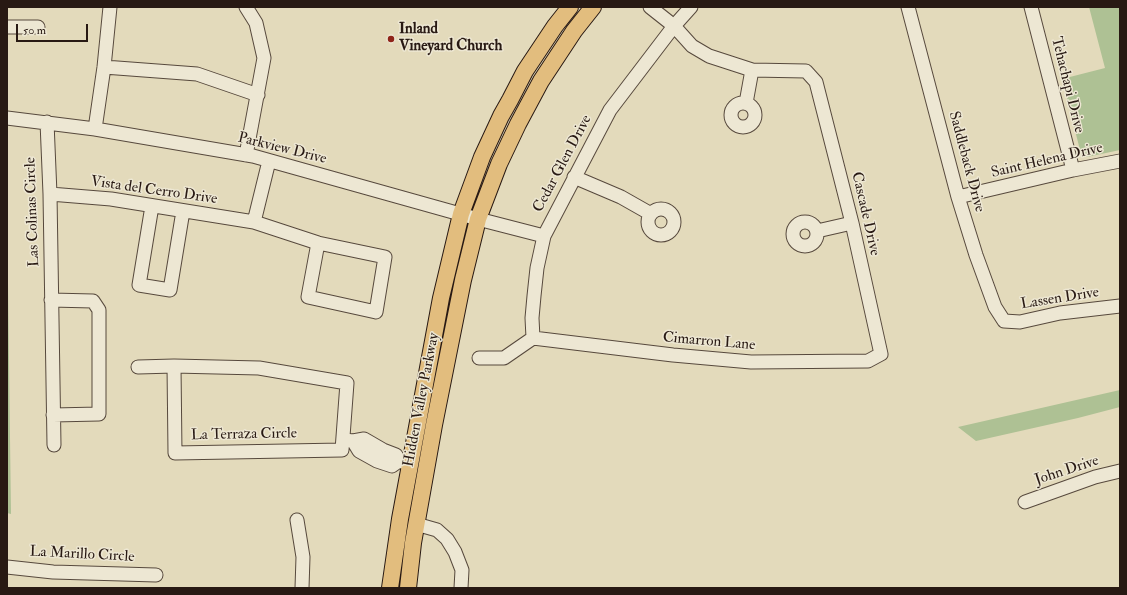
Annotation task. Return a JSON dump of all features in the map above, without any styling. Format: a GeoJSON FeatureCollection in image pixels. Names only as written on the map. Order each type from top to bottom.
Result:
{"type":"FeatureCollection","features":[{"type":"Feature","properties":{"kind":"main road","name":"Hidden Valley Parkway"},"geometry":{"type":"LineString","coordinates":[[390,588],[400,519],[404,462],[461,214],[482,157],[501,116],[525,71],[555,26],[570,7]]}},
{"type":"Feature","properties":{"kind":"main road","name":"Hidden Valley Parkway"},"geometry":{"type":"LineString","coordinates":[[408,588],[416,524],[434,425],[463,280],[478,219],[499,164],[541,81],[574,31],[593,7]]}},
{"type":"Feature","properties":{"kind":"main road"},"geometry":{"type":"LineString","coordinates":[[404,462],[414,464],[418,463],[421,458],[425,441],[434,425]]}},
{"type":"Feature","properties":{"kind":"main road"},"geometry":{"type":"LineString","coordinates":[[400,588],[404,557],[413,543]]}},
{"type":"Feature","properties":{"kind":"street"},"geometry":{"type":"LineString","coordinates":[[95,129],[104,67],[110,7]]}},
{"type":"Feature","properties":{"kind":"street"},"geometry":{"type":"LineString","coordinates":[[246,7],[256,23],[264,58],[246,155]]}},
{"type":"Feature","properties":{"kind":"street"},"geometry":{"type":"LineString","coordinates":[[650,7],[674,26],[692,46],[698,50],[709,56],[752,70],[746,104]]}},
{"type":"Feature","properties":{"kind":"street","name":"Cedar Glen Drive"},"geometry":{"type":"LineString","coordinates":[[533,338],[532,318],[537,268],[544,236],[610,110],[674,26],[691,7]]}},
{"type":"Feature","properties":{"kind":"street","name":"Saddleback Drive"},"geometry":{"type":"LineString","coordinates":[[908,7],[958,197],[976,255],[995,307],[1004,322]]}},
{"type":"Feature","properties":{"kind":"street","name":"Tehachapi Drive"},"geometry":{"type":"LineString","coordinates":[[1030,7],[1072,170]]}},
{"type":"Feature","properties":{"kind":"street"},"geometry":{"type":"LineString","coordinates":[[7,27],[38,27]]}},
{"type":"Feature","properties":{"kind":"street"},"geometry":{"type":"LineString","coordinates":[[104,67],[197,74],[258,95]]}},
{"type":"Feature","properties":{"kind":"street","name":"Cascade Drive"},"geometry":{"type":"LineString","coordinates":[[752,70],[806,71],[816,82],[852,223],[881,354]]}},
{"type":"Feature","properties":{"kind":"street","name":"Parkview Drive"},"geometry":{"type":"LineString","coordinates":[[7,118],[95,129],[246,155],[544,236]]}},
{"type":"Feature","properties":{"kind":"street","name":"Las Colinas Circle"},"geometry":{"type":"LineString","coordinates":[[47,122],[50,194],[54,445]]}},
{"type":"Feature","properties":{"kind":"street"},"geometry":{"type":"LineString","coordinates":[[254,222],[269,161]]}},
{"type":"Feature","properties":{"kind":"street","name":"Saint Helena Drive"},"geometry":{"type":"LineString","coordinates":[[958,197],[1072,170],[1120,161]]}},
{"type":"Feature","properties":{"kind":"street"},"geometry":{"type":"LineString","coordinates":[[574,177],[652,214]]}},
{"type":"Feature","properties":{"kind":"street","name":"Vista del Cerro Drive"},"geometry":{"type":"LineString","coordinates":[[50,194],[111,199],[254,222],[318,243],[385,257],[376,312],[308,297],[318,243]]}},
{"type":"Feature","properties":{"kind":"street"},"geometry":{"type":"LineString","coordinates":[[152,206],[139,285],[170,290],[183,211]]}},
{"type":"Feature","properties":{"kind":"street"},"geometry":{"type":"LineString","coordinates":[[817,231],[852,223]]}},
{"type":"Feature","properties":{"kind":"street"},"geometry":{"type":"LineString","coordinates":[[51,300],[93,301],[99,310],[99,414],[53,415]]}},
{"type":"Feature","properties":{"kind":"street","name":"Lassen Drive"},"geometry":{"type":"LineString","coordinates":[[1004,322],[1020,322],[1060,313],[1120,306]]}},
{"type":"Feature","properties":{"kind":"street"},"geometry":{"type":"LineString","coordinates":[[479,358],[504,358],[533,338]]}},
{"type":"Feature","properties":{"kind":"street","name":"Cimarron Lane"},"geometry":{"type":"LineString","coordinates":[[533,338],[672,355],[751,362],[868,361],[881,354]]}},
{"type":"Feature","properties":{"kind":"street"},"geometry":{"type":"LineString","coordinates":[[138,367],[174,366],[259,368],[346,383],[348,440],[359,451],[369,450],[377,461],[392,466],[404,462]]}},
{"type":"Feature","properties":{"kind":"street","name":"La Terraza Circle"},"geometry":{"type":"LineString","coordinates":[[174,366],[175,453],[342,450],[348,440]]}},
{"type":"Feature","properties":{"kind":"street","name":"John Drive"},"geometry":{"type":"LineString","coordinates":[[1025,502],[1095,476],[1120,471]]}},
{"type":"Feature","properties":{"kind":"street"},"geometry":{"type":"LineString","coordinates":[[297,520],[303,557],[302,588]]}},
{"type":"Feature","properties":{"kind":"street"},"geometry":{"type":"LineString","coordinates":[[416,524],[437,530],[447,539],[455,552],[462,570],[461,588]]}},
{"type":"Feature","properties":{"kind":"street","name":"La Marillo Circle"},"geometry":{"type":"LineString","coordinates":[[7,567],[53,572],[156,575]]}},
{"type":"Feature","properties":{"kind":"green space"},"geometry":{"type":"Polygon","coordinates":[[[1089,7],[1120,7],[1120,150],[1087,157],[1081,154],[1062,79],[1105,68],[1089,7]]]}},
{"type":"Feature","properties":{"kind":"green space"},"geometry":{"type":"Polygon","coordinates":[[[7,206],[11,514],[7,513],[7,206]]]}},
{"type":"Feature","properties":{"kind":"green space"},"geometry":{"type":"Polygon","coordinates":[[[1120,390],[1120,407],[1078,418],[976,441],[958,427],[1120,390]]]}},
{"type":"Feature","properties":{"kind":"place","name":"Inland Vineyard Church"},"geometry":{"type":"Point","coordinates":[391,39]}}]}
